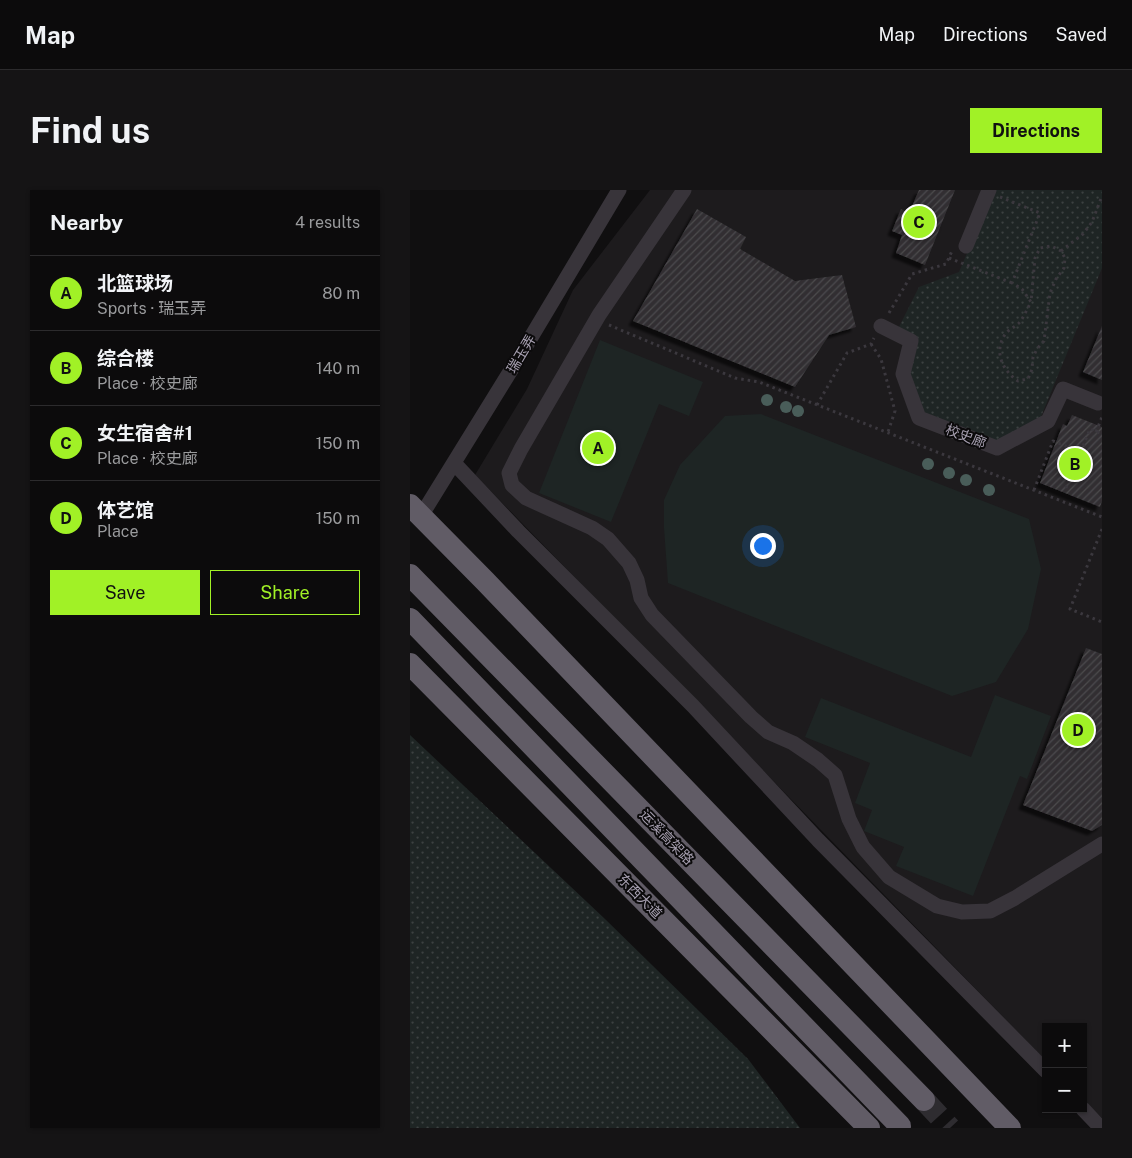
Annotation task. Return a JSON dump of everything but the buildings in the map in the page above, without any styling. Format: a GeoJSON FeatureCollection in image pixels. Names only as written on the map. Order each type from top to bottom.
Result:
{"type":"FeatureCollection","features":[{"type":"Feature","properties":{"kind":"highway"},"geometry":{"type":"LineString","coordinates":[[415,511],[486,581],[1010,1128]]}},
{"type":"Feature","properties":{"kind":"highway","name":"运溪高架路"},"geometry":{"type":"LineString","coordinates":[[410,575],[924,1100]]}},
{"type":"Feature","properties":{"kind":"highway"},"geometry":{"type":"LineString","coordinates":[[410,619],[900,1126]]}},
{"type":"Feature","properties":{"kind":"highway","name":"东西大道"},"geometry":{"type":"LineString","coordinates":[[410,664],[869,1128]]}},
{"type":"Feature","properties":{"kind":"street","name":"瑞玉弄"},"geometry":{"type":"LineString","coordinates":[[415,511],[454,463],[619,190]]}},
{"type":"Feature","properties":{"kind":"street"},"geometry":{"type":"LineString","coordinates":[[684,190],[596,320],[521,449],[509,473],[512,485],[526,498],[592,528],[608,539],[629,563],[637,580],[641,598],[658,621],[750,717],[768,732],[793,743],[818,760],[835,775],[849,818],[863,847],[889,877],[937,906],[962,912],[990,910],[1015,898],[1102,844]]}},
{"type":"Feature","properties":{"kind":"street"},"geometry":{"type":"LineString","coordinates":[[966,246],[988,191]]}},
{"type":"Feature","properties":{"kind":"street","name":"校史廊"},"geometry":{"type":"LineString","coordinates":[[881,326],[911,341],[903,374],[919,418],[997,448],[1048,421],[1063,389],[1100,410]]}},
{"type":"Feature","properties":{"kind":"street"},"geometry":{"type":"LineString","coordinates":[[454,463],[518,531],[693,706],[818,840],[1043,1068]]}},
{"type":"Feature","properties":{"kind":"street"},"geometry":{"type":"LineString","coordinates":[[1087,1113],[1102,1128]]}},
{"type":"Feature","properties":{"kind":"path"},"geometry":{"type":"LineString","coordinates":[[988,191],[1040,213],[1012,283]]}},
{"type":"Feature","properties":{"kind":"path"},"geometry":{"type":"LineString","coordinates":[[1061,251],[1083,234],[1092,222],[1102,196]]}},
{"type":"Feature","properties":{"kind":"path"},"geometry":{"type":"LineString","coordinates":[[1051,246],[1061,251],[1064,258],[1064,268],[1056,279],[1050,293],[1044,341],[1033,357],[1032,369],[1028,379],[1018,380],[1010,376],[1002,363],[1000,347],[1004,335],[1019,324],[1031,302],[1035,258],[1040,248],[1051,246]]}},
{"type":"Feature","properties":{"kind":"path"},"geometry":{"type":"LineString","coordinates":[[949,258],[1012,283],[1022,289],[1031,302]]}},
{"type":"Feature","properties":{"kind":"path"},"geometry":{"type":"LineString","coordinates":[[596,320],[735,378],[759,382],[1102,517]]}},
{"type":"Feature","properties":{"kind":"path"},"geometry":{"type":"LineString","coordinates":[[871,344],[881,359],[895,411],[888,432]]}},
{"type":"Feature","properties":{"kind":"path"},"geometry":{"type":"LineString","coordinates":[[1096,432],[1100,410]]}},
{"type":"Feature","properties":{"kind":"path"},"geometry":{"type":"LineString","coordinates":[[1066,488],[1090,429],[1102,434]]}},
{"type":"Feature","properties":{"kind":"path"},"geometry":{"type":"LineString","coordinates":[[1034,490],[1054,444],[1053,442],[1081,452]]}},
{"type":"Feature","properties":{"kind":"path"},"geometry":{"type":"LineString","coordinates":[[1102,530],[1070,609],[1102,622]]}},
{"type":"Feature","properties":{"kind":"shaded area"},"geometry":{"type":"Polygon","coordinates":[[[650,190],[1102,190],[1102,1118],[1087,1103],[1087,1023],[1042,1023],[1042,1057],[475,475],[527,389],[573,290],[650,190]]]}},
{"type":"Feature","properties":{"kind":"shaded area"},"geometry":{"type":"Polygon","coordinates":[[[994,190],[1102,190],[1102,268],[1040,419],[994,443],[923,416],[906,373],[916,340],[897,331],[919,287],[959,272],[994,190]]]}},
{"type":"Feature","properties":{"kind":"shaded area"},"geometry":{"type":"Polygon","coordinates":[[[600,340],[703,382],[689,416],[659,404],[611,522],[539,493],[600,340]]]}},
{"type":"Feature","properties":{"kind":"shaded area"},"geometry":{"type":"Polygon","coordinates":[[[761,414],[1029,519],[1041,569],[1028,629],[996,682],[952,696],[668,583],[664,500],[680,465],[725,416],[761,414]]]}},
{"type":"Feature","properties":{"kind":"shaded area"},"geometry":{"type":"Polygon","coordinates":[[[995,695],[1051,716],[1027,779],[1020,776],[973,896],[896,866],[904,847],[864,831],[872,810],[855,803],[870,763],[805,737],[821,698],[971,757],[995,695]]]}},
{"type":"Feature","properties":{"kind":"shaded area"},"geometry":{"type":"Polygon","coordinates":[[[410,735],[605,919],[748,1059],[800,1128],[410,1128],[410,735]]]}},
{"type":"Feature","properties":{"kind":"tunnel"},"geometry":{"type":"LineString","coordinates":[[924,1100],[950,1128]]}},
{"type":"Feature","properties":{"kind":"place","name":"女生宿舍#1"},"geometry":{"type":"Point","coordinates":[919,222]}},
{"type":"Feature","properties":{"kind":"place","name":"北篮球场"},"geometry":{"type":"Point","coordinates":[598,448]}},
{"type":"Feature","properties":{"kind":"place","name":"综合楼"},"geometry":{"type":"Point","coordinates":[1075,464]}},
{"type":"Feature","properties":{"kind":"place","name":"体艺馆"},"geometry":{"type":"Point","coordinates":[1078,730]}}]}
